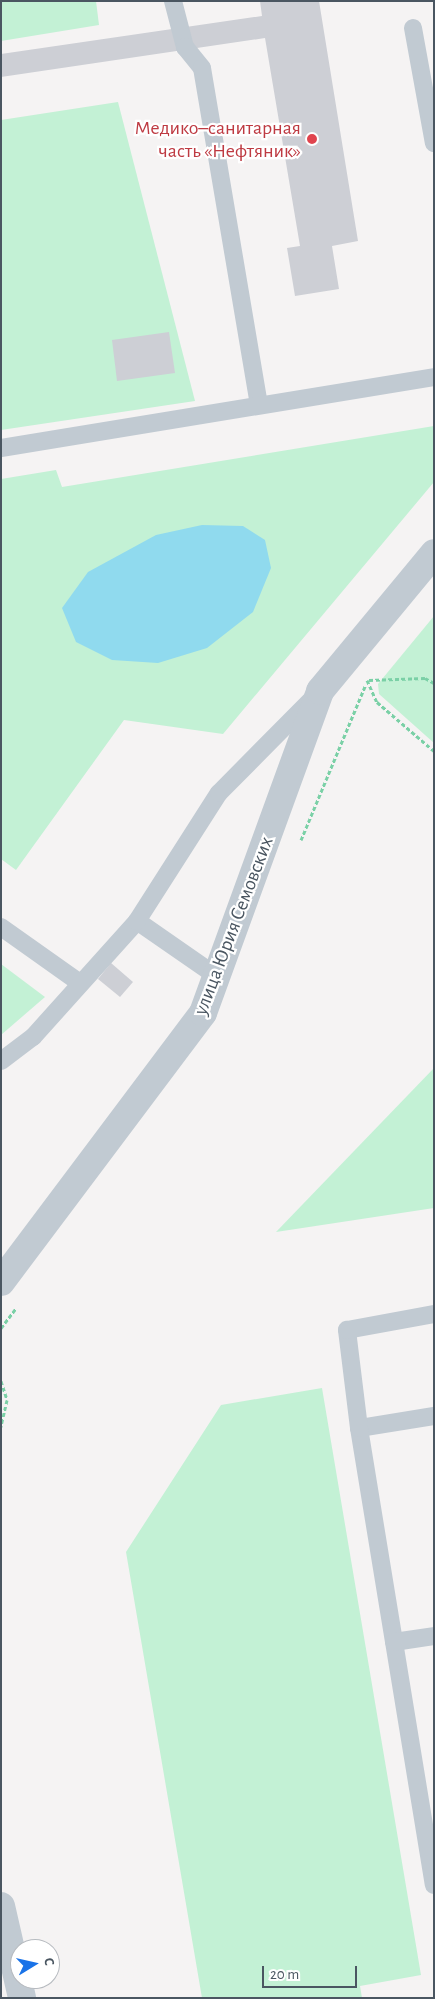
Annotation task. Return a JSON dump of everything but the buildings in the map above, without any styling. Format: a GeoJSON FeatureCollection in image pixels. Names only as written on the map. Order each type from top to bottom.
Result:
{"type":"FeatureCollection","features":[{"type":"Feature","properties":{"kind":"street","name":"улица Юрия Семовских"},"geometry":{"type":"LineString","coordinates":[[1,1282],[203,1013],[218,977],[320,691],[434,553]]}},
{"type":"Feature","properties":{"kind":"street"},"geometry":{"type":"LineString","coordinates":[[1,1906],[22,1998]]}},
{"type":"Feature","properties":{"kind":"lane"},"geometry":{"type":"LineString","coordinates":[[173,1],[185,47],[202,68],[259,404]]}},
{"type":"Feature","properties":{"kind":"lane"},"geometry":{"type":"LineString","coordinates":[[413,28],[434,143]]}},
{"type":"Feature","properties":{"kind":"lane"},"geometry":{"type":"LineString","coordinates":[[1,448],[259,404],[434,378]]}},
{"type":"Feature","properties":{"kind":"lane"},"geometry":{"type":"LineString","coordinates":[[1,1061],[32,1037],[137,921],[219,793],[320,691]]}},
{"type":"Feature","properties":{"kind":"lane"},"geometry":{"type":"LineString","coordinates":[[137,921],[218,977]]}},
{"type":"Feature","properties":{"kind":"lane"},"geometry":{"type":"LineString","coordinates":[[1,927],[80,982]]}},
{"type":"Feature","properties":{"kind":"lane"},"geometry":{"type":"LineString","coordinates":[[434,1314],[346,1330],[359,1428],[434,1885]]}},
{"type":"Feature","properties":{"kind":"lane"},"geometry":{"type":"LineString","coordinates":[[359,1428],[434,1416]]}},
{"type":"Feature","properties":{"kind":"lane"},"geometry":{"type":"LineString","coordinates":[[394,1642],[434,1636]]}},
{"type":"Feature","properties":{"kind":"path"},"geometry":{"type":"LineString","coordinates":[[367,680],[373,672]]}},
{"type":"Feature","properties":{"kind":"path"},"geometry":{"type":"LineString","coordinates":[[367,680],[426,678],[434,683]]}},
{"type":"Feature","properties":{"kind":"path"},"geometry":{"type":"LineString","coordinates":[[367,680],[377,702],[434,751]]}},
{"type":"Feature","properties":{"kind":"path"},"geometry":{"type":"LineString","coordinates":[[1,1381],[7,1400],[1,1427]]}},
{"type":"Feature","properties":{"kind":"green space"},"geometry":{"type":"Polygon","coordinates":[[[1,1],[96,1],[99,25],[1,41],[1,1]]]}},
{"type":"Feature","properties":{"kind":"green space"},"geometry":{"type":"Polygon","coordinates":[[[118,102],[195,401],[1,430],[1,120],[118,102]]]}},
{"type":"Feature","properties":{"kind":"green space"},"geometry":{"type":"Polygon","coordinates":[[[434,426],[434,482],[223,734],[124,720],[16,870],[1,859],[1,479],[56,470],[62,487],[434,426]]]}},
{"type":"Feature","properties":{"kind":"green space"},"geometry":{"type":"Polygon","coordinates":[[[434,616],[434,743],[379,694],[378,684],[434,616]]]}},
{"type":"Feature","properties":{"kind":"green space"},"geometry":{"type":"Polygon","coordinates":[[[1,964],[45,997],[1,1035],[1,964]]]}},
{"type":"Feature","properties":{"kind":"green space"},"geometry":{"type":"Polygon","coordinates":[[[434,1068],[434,1208],[276,1232],[434,1068]]]}},
{"type":"Feature","properties":{"kind":"green space"},"geometry":{"type":"Polygon","coordinates":[[[322,1388],[421,1975],[360,1986],[362,1998],[202,1998],[126,1552],[221,1405],[322,1388]]]}},
{"type":"Feature","properties":{"kind":"water"},"geometry":{"type":"Polygon","coordinates":[[[202,525],[243,526],[265,540],[271,568],[253,612],[207,648],[158,663],[112,660],[76,642],[62,608],[88,572],[156,535],[202,525]]]}},
{"type":"Feature","properties":{"kind":"place","name":"Медико–санитарная часть «Нефтяник»"},"geometry":{"type":"Point","coordinates":[312,139]}}]}
